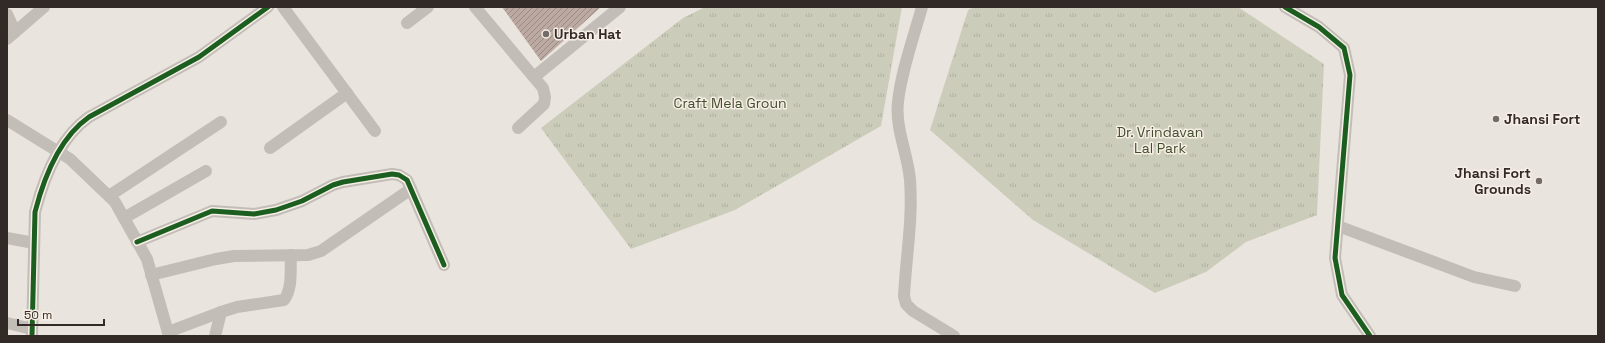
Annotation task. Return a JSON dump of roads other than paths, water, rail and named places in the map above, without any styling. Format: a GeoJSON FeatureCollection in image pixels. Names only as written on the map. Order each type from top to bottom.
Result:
{"type":"FeatureCollection","features":[{"type":"Feature","properties":{"kind":"street"},"geometry":{"type":"LineString","coordinates":[[7,14],[11,35],[44,7]]}},
{"type":"Feature","properties":{"kind":"street"},"geometry":{"type":"LineString","coordinates":[[7,323],[32,333],[35,212],[40,193],[58,152],[71,132],[89,117],[199,57],[268,7]]}},
{"type":"Feature","properties":{"kind":"street"},"geometry":{"type":"LineString","coordinates":[[283,7],[375,131]]}},
{"type":"Feature","properties":{"kind":"street"},"geometry":{"type":"LineString","coordinates":[[407,23],[428,7]]}},
{"type":"Feature","properties":{"kind":"street"},"geometry":{"type":"LineString","coordinates":[[475,7],[543,88],[545,97],[544,104],[518,128]]}},
{"type":"Feature","properties":{"kind":"street"},"geometry":{"type":"LineString","coordinates":[[534,76],[620,7]]}},
{"type":"Feature","properties":{"kind":"street"},"geometry":{"type":"LineString","coordinates":[[922,7],[901,83],[898,102],[898,118],[908,162],[911,200],[904,296],[906,304],[913,311],[954,336]]}},
{"type":"Feature","properties":{"kind":"street"},"geometry":{"type":"LineString","coordinates":[[1286,7],[1319,27],[1344,48],[1350,75],[1335,258],[1342,295],[1370,336]]}},
{"type":"Feature","properties":{"kind":"street"},"geometry":{"type":"LineString","coordinates":[[270,148],[347,93]]}},
{"type":"Feature","properties":{"kind":"street"},"geometry":{"type":"LineString","coordinates":[[7,120],[70,159],[116,202],[147,259],[168,334],[237,307],[284,300],[290,287],[291,255]]}},
{"type":"Feature","properties":{"kind":"street"},"geometry":{"type":"LineString","coordinates":[[109,196],[221,122]]}},
{"type":"Feature","properties":{"kind":"street"},"geometry":{"type":"LineString","coordinates":[[124,218],[206,171]]}},
{"type":"Feature","properties":{"kind":"street"},"geometry":{"type":"LineString","coordinates":[[137,242],[212,210],[254,214],[276,210],[302,201],[333,185],[392,174],[400,175],[407,180],[444,264]]}},
{"type":"Feature","properties":{"kind":"street"},"geometry":{"type":"LineString","coordinates":[[151,275],[234,256],[308,255],[321,251],[411,189]]}},
{"type":"Feature","properties":{"kind":"street"},"geometry":{"type":"LineString","coordinates":[[1338,226],[1474,277],[1516,286]]}},
{"type":"Feature","properties":{"kind":"street"},"geometry":{"type":"LineString","coordinates":[[7,238],[34,242]]}},
{"type":"Feature","properties":{"kind":"street"},"geometry":{"type":"LineString","coordinates":[[215,336],[221,312]]}},
{"type":"Feature","properties":{"kind":"place","name":"Urban Hat"},"geometry":{"type":"Point","coordinates":[546,34]}},
{"type":"Feature","properties":{"kind":"place","name":"Jhansi Fort"},"geometry":{"type":"Point","coordinates":[1496,119]}},
{"type":"Feature","properties":{"kind":"place","name":"Jhansi Fort Grounds"},"geometry":{"type":"Point","coordinates":[1539,181]}},
{"type":"Feature","properties":{"kind":"park label","name":"Craft Mela Groun"},"geometry":{"type":"Point","coordinates":[730,103]}},
{"type":"Feature","properties":{"kind":"park label","name":"Dr. Vrindavan Lal Park"},"geometry":{"type":"Point","coordinates":[1160,140]}}]}
